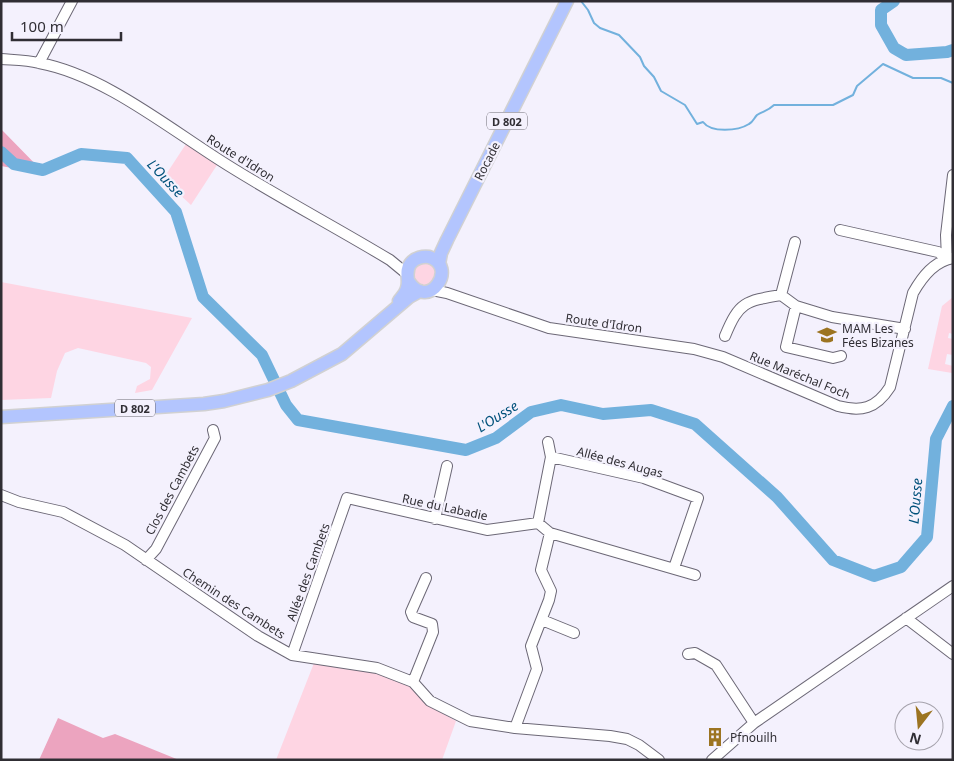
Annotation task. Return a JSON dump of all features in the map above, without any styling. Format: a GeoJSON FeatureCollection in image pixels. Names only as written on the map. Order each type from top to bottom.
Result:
{"type":"FeatureCollection","features":[{"type":"Feature","properties":{"kind":"main road","name":"Rocade"},"geometry":{"type":"LineString","coordinates":[[437,266],[447,240],[568,1]]}},
{"type":"Feature","properties":{"kind":"main road"},"geometry":{"type":"LineString","coordinates":[[424,257],[437,266],[436,287],[426,290],[415,289],[408,278],[408,268],[414,260],[424,257]]}},
{"type":"Feature","properties":{"kind":"main road","name":"D 802"},"geometry":{"type":"LineString","coordinates":[[386,317],[405,293],[408,278]]}},
{"type":"Feature","properties":{"kind":"main road","name":"D 802"},"geometry":{"type":"LineString","coordinates":[[1,417],[204,404],[224,401],[272,388],[291,381],[342,354],[410,297],[426,290]]}},
{"type":"Feature","properties":{"kind":"street"},"geometry":{"type":"LineString","coordinates":[[39,63],[72,1]]}},
{"type":"Feature","properties":{"kind":"street","name":"Route d'Idron"},"geometry":{"type":"LineString","coordinates":[[1,59],[39,63],[81,76],[124,99],[243,175],[390,260],[408,278]]}},
{"type":"Feature","properties":{"kind":"street"},"geometry":{"type":"LineString","coordinates":[[950,259],[946,235],[953,175]]}},
{"type":"Feature","properties":{"kind":"street"},"geometry":{"type":"LineString","coordinates":[[840,230],[938,252],[950,259]]}},
{"type":"Feature","properties":{"kind":"street"},"geometry":{"type":"LineString","coordinates":[[781,296],[795,242]]}},
{"type":"Feature","properties":{"kind":"street","name":"Rue Maréchal Foch"},"geometry":{"type":"LineString","coordinates":[[723,357],[838,406],[858,410],[871,405],[884,397],[890,387],[913,293],[931,268],[950,259]]}},
{"type":"Feature","properties":{"kind":"street"},"geometry":{"type":"LineString","coordinates":[[390,260],[406,262],[414,260]]}},
{"type":"Feature","properties":{"kind":"street"},"geometry":{"type":"LineString","coordinates":[[437,266],[444,284],[455,296]]}},
{"type":"Feature","properties":{"kind":"street","name":"Route d'Idron"},"geometry":{"type":"LineString","coordinates":[[426,290],[455,296],[549,328],[694,349],[723,357]]}},
{"type":"Feature","properties":{"kind":"street"},"geometry":{"type":"LineString","coordinates":[[725,336],[734,315],[744,304],[762,298],[781,296],[796,306],[832,317],[905,329]]}},
{"type":"Feature","properties":{"kind":"street"},"geometry":{"type":"LineString","coordinates":[[796,306],[786,347],[832,358],[840,356]]}},
{"type":"Feature","properties":{"kind":"street","name":"Clos des Cambets"},"geometry":{"type":"LineString","coordinates":[[146,560],[156,548],[215,438],[213,430]]}},
{"type":"Feature","properties":{"kind":"street"},"geometry":{"type":"LineString","coordinates":[[548,442],[551,457],[538,523],[550,532],[695,575]]}},
{"type":"Feature","properties":{"kind":"street","name":"Allée des Augas"},"geometry":{"type":"LineString","coordinates":[[551,457],[644,478],[698,498],[674,568]]}},
{"type":"Feature","properties":{"kind":"street"},"geometry":{"type":"LineString","coordinates":[[436,519],[447,466]]}},
{"type":"Feature","properties":{"kind":"street","name":"Chemin des Cambets"},"geometry":{"type":"LineString","coordinates":[[1,495],[19,502],[63,512],[125,545],[258,636],[292,655],[377,668],[413,682],[430,701],[470,721],[515,728],[627,739],[639,745],[659,760]]}},
{"type":"Feature","properties":{"kind":"street","name":"Rue du Labadie"},"geometry":{"type":"LineString","coordinates":[[348,498],[487,530],[538,523]]}},
{"type":"Feature","properties":{"kind":"street","name":"Allée des Cambets"},"geometry":{"type":"LineString","coordinates":[[292,655],[348,498]]}},
{"type":"Feature","properties":{"kind":"street"},"geometry":{"type":"LineString","coordinates":[[515,728],[538,669],[530,646],[542,620],[551,590],[541,570],[550,532]]}},
{"type":"Feature","properties":{"kind":"street"},"geometry":{"type":"LineString","coordinates":[[413,682],[433,632],[432,624],[412,617],[411,612],[426,578]]}},
{"type":"Feature","properties":{"kind":"street"},"geometry":{"type":"LineString","coordinates":[[712,760],[754,723],[953,586]]}},
{"type":"Feature","properties":{"kind":"street"},"geometry":{"type":"LineString","coordinates":[[906,618],[953,654]]}},
{"type":"Feature","properties":{"kind":"street"},"geometry":{"type":"LineString","coordinates":[[542,620],[574,633]]}},
{"type":"Feature","properties":{"kind":"street"},"geometry":{"type":"LineString","coordinates":[[688,654],[695,654],[716,665],[754,723]]}},
{"type":"Feature","properties":{"kind":"shaded area"},"geometry":{"type":"Polygon","coordinates":[[[1,129],[45,174],[1,166],[1,129]]]}},
{"type":"Feature","properties":{"kind":"shaded area"},"geometry":{"type":"Polygon","coordinates":[[[186,144],[217,165],[191,205],[163,179],[186,144]]]}},
{"type":"Feature","properties":{"kind":"shaded area"},"geometry":{"type":"Polygon","coordinates":[[[423,262],[435,265],[438,281],[423,288],[413,279],[413,273],[418,265],[423,262]]]}},
{"type":"Feature","properties":{"kind":"shaded area"},"geometry":{"type":"Polygon","coordinates":[[[1,282],[192,318],[152,390],[135,393],[137,386],[150,379],[151,367],[146,363],[78,348],[65,353],[57,371],[51,398],[1,400],[1,282]]]}},
{"type":"Feature","properties":{"kind":"shaded area"},"geometry":{"type":"Polygon","coordinates":[[[953,297],[953,334],[949,333],[948,338],[953,339],[953,355],[947,354],[945,364],[953,366],[952,373],[928,369],[942,306],[953,297]]]}},
{"type":"Feature","properties":{"kind":"shaded area"},"geometry":{"type":"Polygon","coordinates":[[[314,663],[374,670],[414,685],[431,707],[456,721],[442,760],[276,760],[314,663]]]}},
{"type":"Feature","properties":{"kind":"shaded area"},"geometry":{"type":"Polygon","coordinates":[[[58,718],[103,738],[115,734],[179,760],[39,760],[58,718]]]}},
{"type":"Feature","properties":{"kind":"waterway"},"geometry":{"type":"LineString","coordinates":[[581,1],[594,23],[600,28],[619,35],[640,57],[661,91],[685,105],[697,124],[703,122],[712,128],[725,130],[744,126],[752,122],[757,115],[774,105],[833,105],[853,95],[857,86],[883,64],[913,78],[941,78],[953,83]]}},
{"type":"Feature","properties":{"kind":"waterway"},"geometry":{"type":"LineString","coordinates":[[894,1],[881,10],[881,25],[894,48],[906,55],[953,50]]}},
{"type":"Feature","properties":{"kind":"waterway","name":"L'Ousse"},"geometry":{"type":"LineString","coordinates":[[1,152],[14,164],[43,170],[81,154],[127,158],[176,212],[203,297],[262,355],[286,405],[298,420],[466,450],[496,438],[531,412],[561,405],[603,414],[651,410],[695,424],[777,497],[833,560],[874,576],[901,567],[927,537],[936,439],[953,406]]}},
{"type":"Feature","properties":{"kind":"place","name":"MAM Les Fées Bizanes"},"geometry":{"type":"Point","coordinates":[827,335]}},
{"type":"Feature","properties":{"kind":"place","name":"Pfnouilh"},"geometry":{"type":"Point","coordinates":[715,737]}}]}
